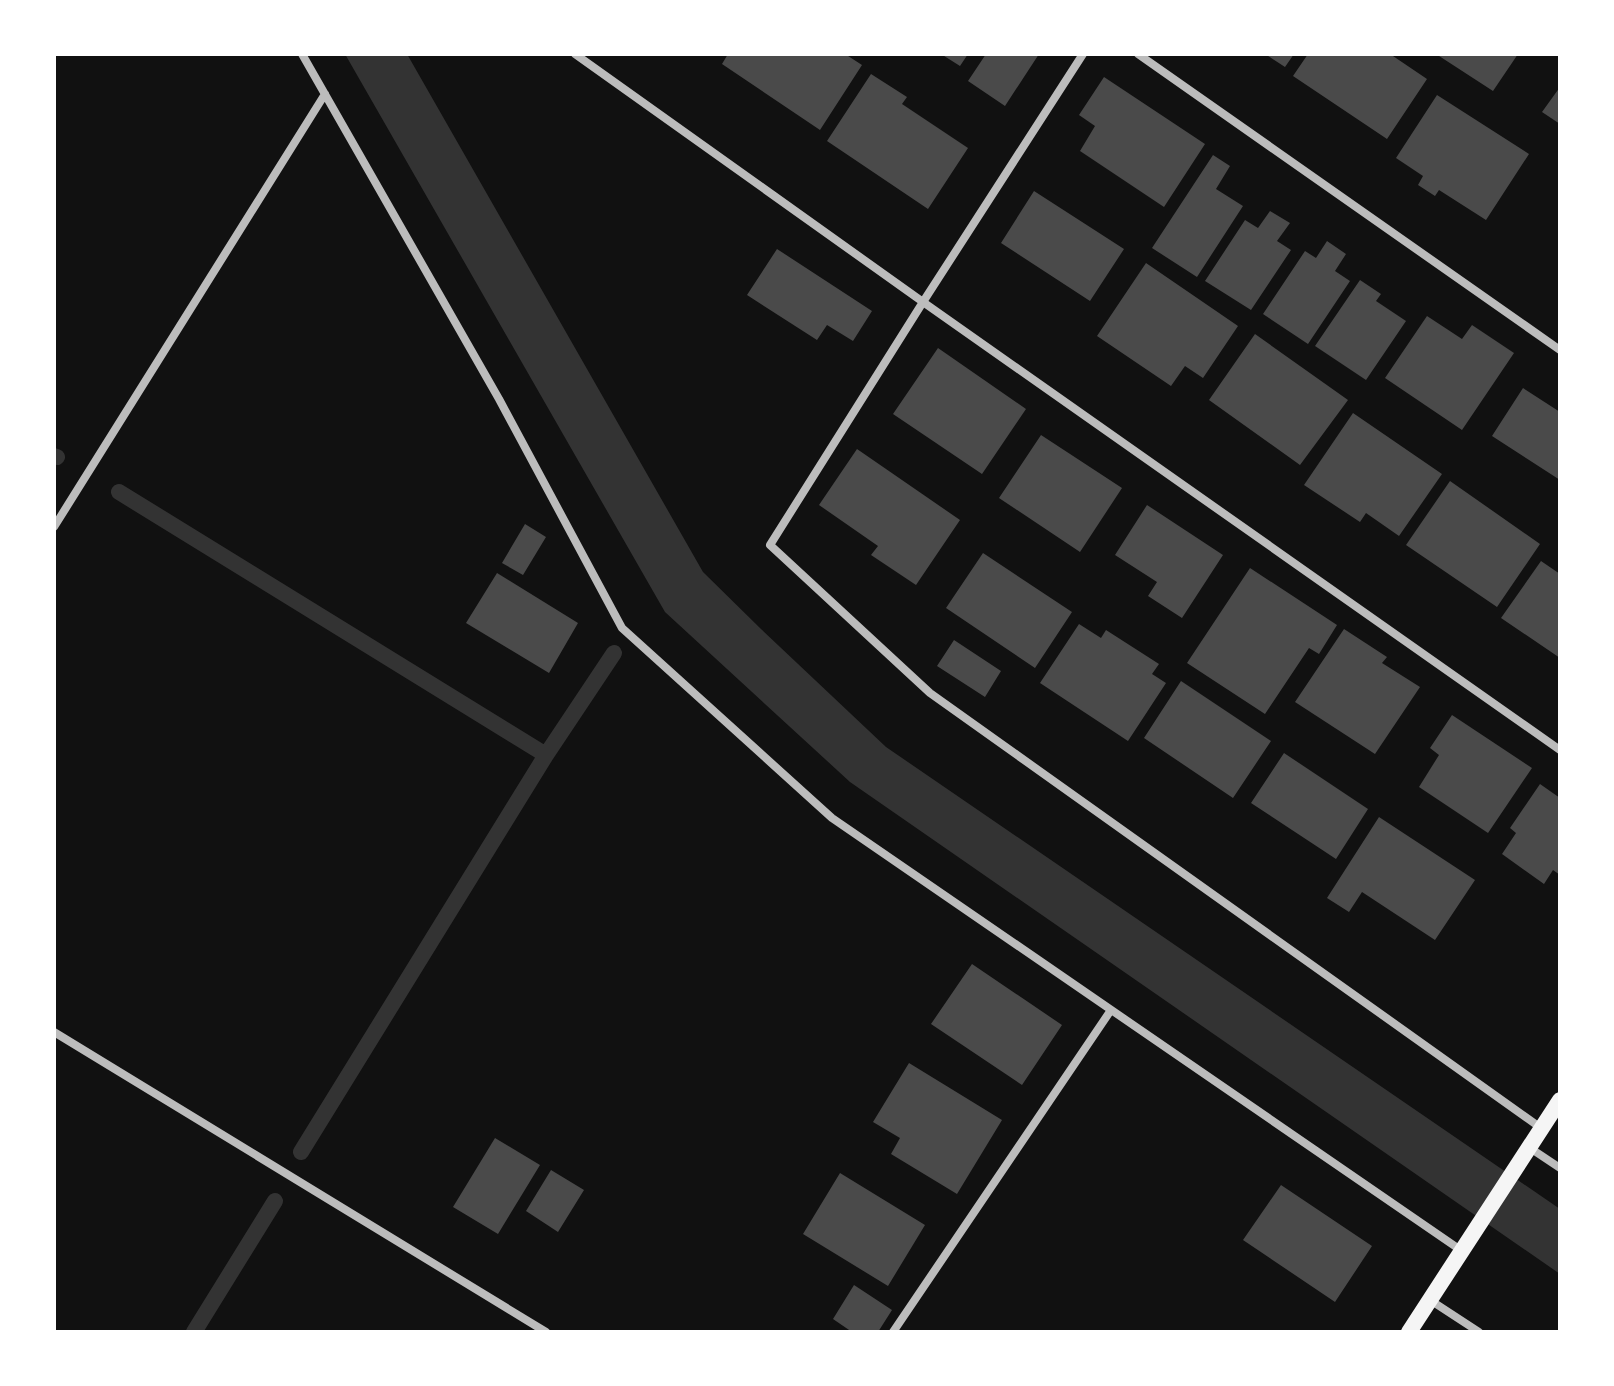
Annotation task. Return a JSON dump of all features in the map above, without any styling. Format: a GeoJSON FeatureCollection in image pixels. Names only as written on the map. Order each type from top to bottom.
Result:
{"type":"FeatureCollection","features":[{"type":"Feature","properties":{"kind":"main road"},"geometry":{"type":"LineString","coordinates":[[1409,1332],[1560,1100]]}},
{"type":"Feature","properties":{"kind":"street"},"geometry":{"type":"LineString","coordinates":[[302,54],[499,399],[622,628],[832,818],[1462,1251]]}},
{"type":"Feature","properties":{"kind":"street"},"geometry":{"type":"LineString","coordinates":[[575,54],[1560,750]]}},
{"type":"Feature","properties":{"kind":"street"},"geometry":{"type":"LineString","coordinates":[[1083,54],[770,545],[930,693],[1541,1128]]}},
{"type":"Feature","properties":{"kind":"street"},"geometry":{"type":"LineString","coordinates":[[1138,54],[1560,350]]}},
{"type":"Feature","properties":{"kind":"street"},"geometry":{"type":"LineString","coordinates":[[54,527],[325,94]]}},
{"type":"Feature","properties":{"kind":"street"},"geometry":{"type":"LineString","coordinates":[[893,1332],[1111,1010]]}},
{"type":"Feature","properties":{"kind":"street"},"geometry":{"type":"LineString","coordinates":[[54,1032],[546,1332]]}},
{"type":"Feature","properties":{"kind":"street"},"geometry":{"type":"LineString","coordinates":[[1525,1153],[1560,1168]]}},
{"type":"Feature","properties":{"kind":"street"},"geometry":{"type":"LineString","coordinates":[[1430,1300],[1479,1332]]}},
{"type":"Feature","properties":{"kind":"shaded area"},"geometry":{"type":"Polygon","coordinates":[[[345,54],[407,54],[703,572],[886,747],[1560,1209],[1560,1274],[850,782],[665,612],[345,54]]]}},
{"type":"Feature","properties":{"kind":"building"},"geometry":{"type":"Polygon","coordinates":[[[728,54],[845,54],[862,65],[820,130],[722,64],[728,54]]]}},
{"type":"Feature","properties":{"kind":"building"},"geometry":{"type":"Polygon","coordinates":[[[941,54],[968,54],[960,66],[941,54]]]}},
{"type":"Feature","properties":{"kind":"building"},"geometry":{"type":"Polygon","coordinates":[[[986,54],[1039,54],[1005,106],[968,81],[986,54]]]}},
{"type":"Feature","properties":{"kind":"building"},"geometry":{"type":"Polygon","coordinates":[[[1265,54],[1294,54],[1285,67],[1265,54]]]}},
{"type":"Feature","properties":{"kind":"building"},"geometry":{"type":"Polygon","coordinates":[[[1308,54],[1390,54],[1427,79],[1387,139],[1293,76],[1308,54]]]}},
{"type":"Feature","properties":{"kind":"building"},"geometry":{"type":"Polygon","coordinates":[[[1436,54],[1518,54],[1493,91],[1436,54]]]}},
{"type":"Feature","properties":{"kind":"building"},"geometry":{"type":"Polygon","coordinates":[[[871,74],[907,97],[902,104],[968,148],[928,209],[827,141],[871,74]]]}},
{"type":"Feature","properties":{"kind":"building"},"geometry":{"type":"Polygon","coordinates":[[[1104,77],[1205,144],[1164,207],[1080,151],[1095,126],[1079,115],[1104,77]]]}},
{"type":"Feature","properties":{"kind":"building"},"geometry":{"type":"Polygon","coordinates":[[[1560,87],[1560,124],[1542,112],[1560,87]]]}},
{"type":"Feature","properties":{"kind":"building"},"geometry":{"type":"Polygon","coordinates":[[[1437,95],[1529,154],[1486,220],[1439,190],[1435,196],[1418,185],[1423,176],[1396,158],[1437,95]]]}},
{"type":"Feature","properties":{"kind":"building"},"geometry":{"type":"Polygon","coordinates":[[[1213,155],[1230,166],[1216,189],[1243,206],[1197,277],[1152,248],[1213,155]]]}},
{"type":"Feature","properties":{"kind":"building"},"geometry":{"type":"Polygon","coordinates":[[[1034,191],[1124,249],[1090,301],[1001,243],[1034,191]]]}},
{"type":"Feature","properties":{"kind":"building"},"geometry":{"type":"Polygon","coordinates":[[[1270,211],[1290,223],[1277,241],[1291,250],[1251,310],[1205,281],[1245,220],[1258,228],[1270,211]]]}},
{"type":"Feature","properties":{"kind":"building"},"geometry":{"type":"Polygon","coordinates":[[[1327,241],[1346,254],[1335,271],[1350,281],[1308,344],[1263,314],[1305,251],[1316,258],[1327,241]]]}},
{"type":"Feature","properties":{"kind":"building"},"geometry":{"type":"Polygon","coordinates":[[[777,249],[872,311],[853,341],[827,325],[817,340],[747,295],[777,249]]]}},
{"type":"Feature","properties":{"kind":"building"},"geometry":{"type":"Polygon","coordinates":[[[1146,263],[1238,326],[1203,378],[1185,366],[1171,386],[1097,336],[1146,263]]]}},
{"type":"Feature","properties":{"kind":"building"},"geometry":{"type":"Polygon","coordinates":[[[1360,280],[1381,294],[1376,301],[1406,321],[1366,380],[1315,346],[1360,280]]]}},
{"type":"Feature","properties":{"kind":"building"},"geometry":{"type":"Polygon","coordinates":[[[1427,316],[1462,339],[1472,325],[1514,353],[1462,430],[1385,378],[1427,316]]]}},
{"type":"Feature","properties":{"kind":"building"},"geometry":{"type":"Polygon","coordinates":[[[1255,334],[1348,400],[1300,465],[1209,400],[1255,334]]]}},
{"type":"Feature","properties":{"kind":"building"},"geometry":{"type":"Polygon","coordinates":[[[938,348],[1026,409],[982,474],[893,414],[938,348]]]}},
{"type":"Feature","properties":{"kind":"building"},"geometry":{"type":"Polygon","coordinates":[[[1523,388],[1560,412],[1560,480],[1492,436],[1523,388]]]}},
{"type":"Feature","properties":{"kind":"building"},"geometry":{"type":"Polygon","coordinates":[[[1353,413],[1442,474],[1399,536],[1366,513],[1360,522],[1304,485],[1353,413]]]}},
{"type":"Feature","properties":{"kind":"building"},"geometry":{"type":"Polygon","coordinates":[[[1041,435],[1122,488],[1080,552],[999,498],[1041,435]]]}},
{"type":"Feature","properties":{"kind":"building"},"geometry":{"type":"Polygon","coordinates":[[[857,449],[960,520],[916,585],[871,555],[878,546],[819,505],[857,449]]]}},
{"type":"Feature","properties":{"kind":"building"},"geometry":{"type":"Polygon","coordinates":[[[1450,481],[1540,544],[1497,607],[1406,545],[1450,481]]]}},
{"type":"Feature","properties":{"kind":"building"},"geometry":{"type":"Polygon","coordinates":[[[1147,505],[1223,555],[1182,618],[1148,596],[1157,582],[1115,555],[1147,505]]]}},
{"type":"Feature","properties":{"kind":"building"},"geometry":{"type":"Polygon","coordinates":[[[525,524],[546,537],[523,575],[502,563],[525,524]]]}},
{"type":"Feature","properties":{"kind":"building"},"geometry":{"type":"Polygon","coordinates":[[[983,553],[1072,612],[1035,668],[946,608],[983,553]]]}},
{"type":"Feature","properties":{"kind":"building"},"geometry":{"type":"Polygon","coordinates":[[[1541,561],[1560,574],[1560,658],[1501,618],[1541,561]]]}},
{"type":"Feature","properties":{"kind":"building"},"geometry":{"type":"Polygon","coordinates":[[[1250,568],[1337,625],[1319,654],[1309,648],[1265,714],[1187,663],[1250,568]]]}},
{"type":"Feature","properties":{"kind":"building"},"geometry":{"type":"Polygon","coordinates":[[[497,573],[578,623],[549,673],[466,623],[497,573]]]}},
{"type":"Feature","properties":{"kind":"building"},"geometry":{"type":"Polygon","coordinates":[[[1079,624],[1101,638],[1106,630],[1159,664],[1152,674],[1166,683],[1128,741],[1040,683],[1079,624]]]}},
{"type":"Feature","properties":{"kind":"building"},"geometry":{"type":"Polygon","coordinates":[[[1344,629],[1387,657],[1382,663],[1420,687],[1375,754],[1295,702],[1344,629]]]}},
{"type":"Feature","properties":{"kind":"building"},"geometry":{"type":"Polygon","coordinates":[[[954,640],[1001,671],[985,697],[937,666],[954,640]]]}},
{"type":"Feature","properties":{"kind":"building"},"geometry":{"type":"Polygon","coordinates":[[[1181,681],[1271,741],[1233,798],[1144,738],[1181,681]]]}},
{"type":"Feature","properties":{"kind":"building"},"geometry":{"type":"Polygon","coordinates":[[[1452,715],[1532,768],[1488,833],[1419,787],[1439,755],[1430,748],[1452,715]]]}},
{"type":"Feature","properties":{"kind":"building"},"geometry":{"type":"Polygon","coordinates":[[[1284,753],[1368,809],[1336,859],[1251,803],[1284,753]]]}},
{"type":"Feature","properties":{"kind":"building"},"geometry":{"type":"Polygon","coordinates":[[[1540,784],[1560,798],[1560,875],[1553,870],[1544,884],[1502,854],[1516,833],[1510,828],[1540,784]]]}},
{"type":"Feature","properties":{"kind":"building"},"geometry":{"type":"Polygon","coordinates":[[[1379,817],[1475,880],[1435,940],[1362,892],[1349,912],[1327,898],[1379,817]]]}},
{"type":"Feature","properties":{"kind":"building"},"geometry":{"type":"Polygon","coordinates":[[[972,964],[1062,1025],[1022,1085],[931,1024],[972,964]]]}},
{"type":"Feature","properties":{"kind":"building"},"geometry":{"type":"Polygon","coordinates":[[[909,1063],[1002,1120],[957,1194],[891,1154],[900,1138],[873,1122],[909,1063]]]}},
{"type":"Feature","properties":{"kind":"building"},"geometry":{"type":"Polygon","coordinates":[[[495,1138],[540,1165],[498,1234],[453,1207],[495,1138]]]}},
{"type":"Feature","properties":{"kind":"building"},"geometry":{"type":"Polygon","coordinates":[[[551,1170],[584,1190],[558,1232],[526,1211],[551,1170]]]}},
{"type":"Feature","properties":{"kind":"building"},"geometry":{"type":"Polygon","coordinates":[[[840,1173],[925,1225],[888,1286],[803,1234],[840,1173]]]}},
{"type":"Feature","properties":{"kind":"building"},"geometry":{"type":"Polygon","coordinates":[[[1281,1185],[1372,1246],[1335,1302],[1243,1240],[1281,1185]]]}},
{"type":"Feature","properties":{"kind":"building"},"geometry":{"type":"Polygon","coordinates":[[[854,1285],[892,1310],[878,1332],[852,1332],[833,1319],[854,1285]]]}},
{"type":"Feature","properties":{"kind":"waterway"},"geometry":{"type":"LineString","coordinates":[[119,492],[546,755]]}},
{"type":"Feature","properties":{"kind":"waterway"},"geometry":{"type":"LineString","coordinates":[[301,1152],[546,755],[614,653]]}},
{"type":"Feature","properties":{"kind":"waterway"},"geometry":{"type":"LineString","coordinates":[[194,1332],[275,1201]]}}]}
